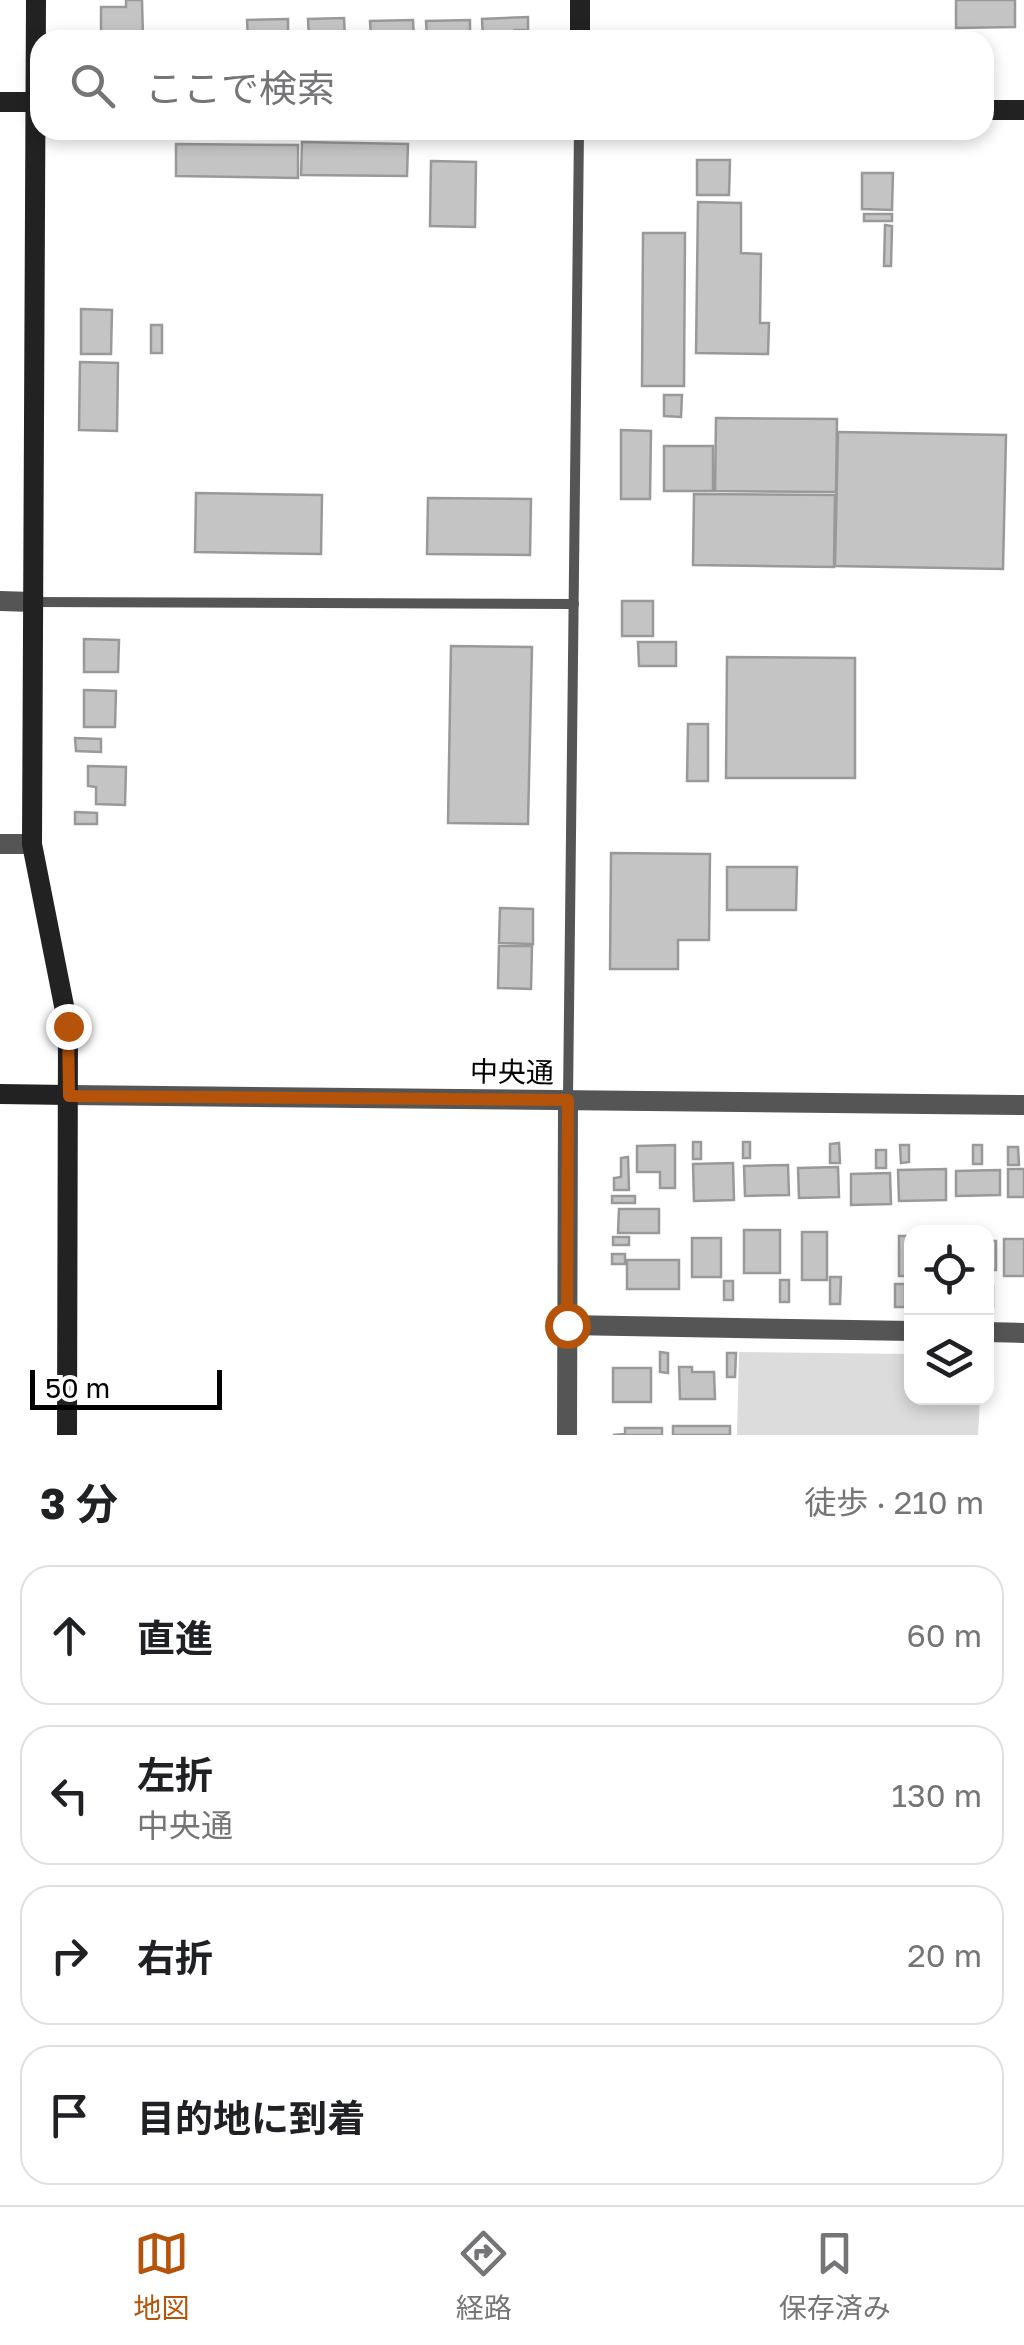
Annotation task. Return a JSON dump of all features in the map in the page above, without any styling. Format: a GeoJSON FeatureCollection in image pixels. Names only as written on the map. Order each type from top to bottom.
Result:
{"type":"FeatureCollection","features":[{"type":"Feature","properties":{"kind":"street"},"geometry":{"type":"LineString","coordinates":[[36,0],[36,30]]}},
{"type":"Feature","properties":{"kind":"street"},"geometry":{"type":"LineString","coordinates":[[580,0],[580,30]]}},
{"type":"Feature","properties":{"kind":"street"},"geometry":{"type":"LineString","coordinates":[[0,102],[30,102]]}},
{"type":"Feature","properties":{"kind":"street"},"geometry":{"type":"LineString","coordinates":[[994,110],[1024,110]]}},
{"type":"Feature","properties":{"kind":"street"},"geometry":{"type":"LineString","coordinates":[[37,140],[32,844],[68,1026],[66,1435]]}},
{"type":"Feature","properties":{"kind":"street"},"geometry":{"type":"LineString","coordinates":[[0,601],[32,602]]}},
{"type":"Feature","properties":{"kind":"street"},"geometry":{"type":"LineString","coordinates":[[0,844],[32,844]]}},
{"type":"Feature","properties":{"kind":"street","name":"中央通"},"geometry":{"type":"LineString","coordinates":[[0,1094],[1024,1105]]}},
{"type":"Feature","properties":{"kind":"street"},"geometry":{"type":"LineString","coordinates":[[566,1435],[568,1100]]}},
{"type":"Feature","properties":{"kind":"street"},"geometry":{"type":"LineString","coordinates":[[567,1325],[904,1331]]}},
{"type":"Feature","properties":{"kind":"street"},"geometry":{"type":"LineString","coordinates":[[994,1332],[1024,1333]]}},
{"type":"Feature","properties":{"kind":"lane"},"geometry":{"type":"LineString","coordinates":[[568,1100],[579,140]]}},
{"type":"Feature","properties":{"kind":"lane"},"geometry":{"type":"LineString","coordinates":[[32,602],[574,604]]}},
{"type":"Feature","properties":{"kind":"shaded area"},"geometry":{"type":"Polygon","coordinates":[[[739,1352],[904,1354],[904,1405],[980,1405],[978,1435],[737,1435],[739,1352]]]}},
{"type":"Feature","properties":{"kind":"building"},"geometry":{"type":"Polygon","coordinates":[[[126,0],[142,0],[143,30],[101,30],[101,7],[126,7],[126,0]]]}},
{"type":"Feature","properties":{"kind":"building"},"geometry":{"type":"Polygon","coordinates":[[[956,0],[1015,0],[1015,27],[956,28],[956,0]]]}},
{"type":"Feature","properties":{"kind":"building"},"geometry":{"type":"Polygon","coordinates":[[[528,17],[528,30],[483,30],[482,19],[528,17]]]}},
{"type":"Feature","properties":{"kind":"building"},"geometry":{"type":"Polygon","coordinates":[[[344,18],[345,30],[309,30],[308,19],[344,18]]]}},
{"type":"Feature","properties":{"kind":"building"},"geometry":{"type":"Polygon","coordinates":[[[288,19],[288,30],[248,30],[247,20],[288,19]]]}},
{"type":"Feature","properties":{"kind":"building"},"geometry":{"type":"Polygon","coordinates":[[[413,20],[414,30],[370,30],[370,21],[413,20]]]}},
{"type":"Feature","properties":{"kind":"building"},"geometry":{"type":"Polygon","coordinates":[[[470,20],[470,30],[426,30],[426,21],[470,20]]]}},
{"type":"Feature","properties":{"kind":"building"},"geometry":{"type":"Polygon","coordinates":[[[302,142],[408,144],[407,176],[301,175],[302,142]]]}},
{"type":"Feature","properties":{"kind":"building"},"geometry":{"type":"Polygon","coordinates":[[[176,144],[298,145],[298,178],[176,176],[176,144]]]}},
{"type":"Feature","properties":{"kind":"building"},"geometry":{"type":"Polygon","coordinates":[[[697,160],[730,160],[729,195],[697,195],[697,160]]]}},
{"type":"Feature","properties":{"kind":"building"},"geometry":{"type":"Polygon","coordinates":[[[431,161],[476,162],[475,227],[430,226],[431,161]]]}},
{"type":"Feature","properties":{"kind":"building"},"geometry":{"type":"Polygon","coordinates":[[[862,173],[893,173],[892,210],[862,209],[862,173]]]}},
{"type":"Feature","properties":{"kind":"building"},"geometry":{"type":"Polygon","coordinates":[[[698,202],[741,203],[741,253],[761,254],[760,323],[769,323],[768,354],[696,353],[698,202]]]}},
{"type":"Feature","properties":{"kind":"building"},"geometry":{"type":"Polygon","coordinates":[[[864,214],[892,214],[892,221],[864,221],[864,214]]]}},
{"type":"Feature","properties":{"kind":"building"},"geometry":{"type":"Polygon","coordinates":[[[885,225],[892,226],[891,266],[884,266],[885,225]]]}},
{"type":"Feature","properties":{"kind":"building"},"geometry":{"type":"Polygon","coordinates":[[[643,233],[685,233],[684,386],[642,386],[643,233]]]}},
{"type":"Feature","properties":{"kind":"building"},"geometry":{"type":"Polygon","coordinates":[[[81,309],[112,310],[111,354],[81,354],[81,309]]]}},
{"type":"Feature","properties":{"kind":"building"},"geometry":{"type":"Polygon","coordinates":[[[151,325],[162,325],[162,353],[151,353],[151,325]]]}},
{"type":"Feature","properties":{"kind":"building"},"geometry":{"type":"Polygon","coordinates":[[[80,362],[118,363],[117,431],[79,430],[80,362]]]}},
{"type":"Feature","properties":{"kind":"building"},"geometry":{"type":"Polygon","coordinates":[[[664,395],[682,395],[681,417],[664,416],[664,395]]]}},
{"type":"Feature","properties":{"kind":"building"},"geometry":{"type":"Polygon","coordinates":[[[716,418],[837,419],[836,492],[715,491],[716,418]]]}},
{"type":"Feature","properties":{"kind":"building"},"geometry":{"type":"Polygon","coordinates":[[[621,430],[651,431],[650,499],[621,499],[621,430]]]}},
{"type":"Feature","properties":{"kind":"building"},"geometry":{"type":"Polygon","coordinates":[[[838,432],[1006,435],[1003,569],[835,566],[838,432]]]}},
{"type":"Feature","properties":{"kind":"building"},"geometry":{"type":"Polygon","coordinates":[[[664,446],[713,446],[713,491],[664,491],[664,446]]]}},
{"type":"Feature","properties":{"kind":"building"},"geometry":{"type":"Polygon","coordinates":[[[196,493],[322,495],[321,554],[195,552],[196,493]]]}},
{"type":"Feature","properties":{"kind":"building"},"geometry":{"type":"Polygon","coordinates":[[[694,494],[835,495],[834,567],[693,565],[694,494]]]}},
{"type":"Feature","properties":{"kind":"building"},"geometry":{"type":"Polygon","coordinates":[[[428,498],[531,499],[530,555],[427,554],[428,498]]]}},
{"type":"Feature","properties":{"kind":"building"},"geometry":{"type":"Polygon","coordinates":[[[622,601],[653,601],[653,636],[622,636],[622,601]]]}},
{"type":"Feature","properties":{"kind":"building"},"geometry":{"type":"Polygon","coordinates":[[[84,639],[119,640],[118,672],[84,672],[84,639]]]}},
{"type":"Feature","properties":{"kind":"building"},"geometry":{"type":"Polygon","coordinates":[[[638,642],[676,642],[676,666],[639,666],[638,642]]]}},
{"type":"Feature","properties":{"kind":"building"},"geometry":{"type":"Polygon","coordinates":[[[451,646],[532,647],[528,824],[448,823],[451,646]]]}},
{"type":"Feature","properties":{"kind":"building"},"geometry":{"type":"Polygon","coordinates":[[[727,657],[855,658],[855,778],[726,778],[727,657]]]}},
{"type":"Feature","properties":{"kind":"building"},"geometry":{"type":"Polygon","coordinates":[[[84,690],[116,691],[115,727],[84,727],[84,690]]]}},
{"type":"Feature","properties":{"kind":"building"},"geometry":{"type":"Polygon","coordinates":[[[688,724],[708,724],[708,781],[687,781],[688,724]]]}},
{"type":"Feature","properties":{"kind":"building"},"geometry":{"type":"Polygon","coordinates":[[[75,738],[101,739],[101,752],[76,751],[75,738]]]}},
{"type":"Feature","properties":{"kind":"building"},"geometry":{"type":"Polygon","coordinates":[[[88,766],[126,767],[125,805],[96,804],[96,787],[88,786],[88,766]]]}},
{"type":"Feature","properties":{"kind":"building"},"geometry":{"type":"Polygon","coordinates":[[[75,812],[97,813],[97,824],[75,824],[75,812]]]}},
{"type":"Feature","properties":{"kind":"building"},"geometry":{"type":"Polygon","coordinates":[[[611,853],[710,854],[709,940],[678,940],[678,969],[610,969],[611,853]]]}},
{"type":"Feature","properties":{"kind":"building"},"geometry":{"type":"Polygon","coordinates":[[[727,867],[797,867],[796,910],[727,910],[727,867]]]}},
{"type":"Feature","properties":{"kind":"building"},"geometry":{"type":"Polygon","coordinates":[[[500,908],[533,909],[533,944],[499,943],[500,908]]]}},
{"type":"Feature","properties":{"kind":"building"},"geometry":{"type":"Polygon","coordinates":[[[499,946],[532,946],[531,989],[498,988],[499,946]]]}},
{"type":"Feature","properties":{"kind":"building"},"geometry":{"type":"Polygon","coordinates":[[[693,1142],[701,1142],[701,1159],[693,1159],[693,1142]]]}},
{"type":"Feature","properties":{"kind":"building"},"geometry":{"type":"Polygon","coordinates":[[[743,1142],[750,1142],[750,1158],[743,1158],[743,1142]]]}},
{"type":"Feature","properties":{"kind":"building"},"geometry":{"type":"Polygon","coordinates":[[[839,1143],[840,1163],[830,1163],[830,1144],[839,1143]]]}},
{"type":"Feature","properties":{"kind":"building"},"geometry":{"type":"Polygon","coordinates":[[[675,1145],[675,1188],[660,1188],[660,1172],[637,1172],[637,1146],[675,1145]]]}},
{"type":"Feature","properties":{"kind":"building"},"geometry":{"type":"Polygon","coordinates":[[[900,1145],[909,1145],[909,1162],[901,1163],[900,1145]]]}},
{"type":"Feature","properties":{"kind":"building"},"geometry":{"type":"Polygon","coordinates":[[[973,1145],[982,1145],[982,1164],[973,1164],[973,1145]]]}},
{"type":"Feature","properties":{"kind":"building"},"geometry":{"type":"Polygon","coordinates":[[[1008,1147],[1018,1147],[1019,1165],[1008,1165],[1008,1147]]]}},
{"type":"Feature","properties":{"kind":"building"},"geometry":{"type":"Polygon","coordinates":[[[876,1150],[886,1150],[886,1168],[876,1168],[876,1150]]]}},
{"type":"Feature","properties":{"kind":"building"},"geometry":{"type":"Polygon","coordinates":[[[628,1157],[629,1190],[614,1190],[614,1178],[621,1177],[621,1158],[628,1157]]]}},
{"type":"Feature","properties":{"kind":"building"},"geometry":{"type":"Polygon","coordinates":[[[733,1163],[734,1200],[694,1201],[693,1164],[733,1163]]]}},
{"type":"Feature","properties":{"kind":"building"},"geometry":{"type":"Polygon","coordinates":[[[788,1165],[789,1195],[745,1196],[744,1166],[788,1165]]]}},
{"type":"Feature","properties":{"kind":"building"},"geometry":{"type":"Polygon","coordinates":[[[838,1167],[839,1197],[799,1198],[798,1168],[838,1167]]]}},
{"type":"Feature","properties":{"kind":"building"},"geometry":{"type":"Polygon","coordinates":[[[946,1169],[946,1200],[899,1201],[898,1170],[946,1169]]]}},
{"type":"Feature","properties":{"kind":"building"},"geometry":{"type":"Polygon","coordinates":[[[1008,1169],[1024,1169],[1024,1197],[1008,1197],[1008,1169]]]}},
{"type":"Feature","properties":{"kind":"building"},"geometry":{"type":"Polygon","coordinates":[[[1000,1170],[1000,1195],[956,1196],[956,1171],[1000,1170]]]}},
{"type":"Feature","properties":{"kind":"building"},"geometry":{"type":"Polygon","coordinates":[[[890,1173],[891,1204],[851,1205],[851,1174],[890,1173]]]}},
{"type":"Feature","properties":{"kind":"building"},"geometry":{"type":"Polygon","coordinates":[[[612,1196],[635,1196],[635,1203],[612,1203],[612,1196]]]}},
{"type":"Feature","properties":{"kind":"building"},"geometry":{"type":"Polygon","coordinates":[[[619,1209],[659,1209],[659,1233],[618,1233],[619,1209]]]}},
{"type":"Feature","properties":{"kind":"building"},"geometry":{"type":"Polygon","coordinates":[[[744,1230],[780,1230],[780,1273],[744,1273],[744,1230]]]}},
{"type":"Feature","properties":{"kind":"building"},"geometry":{"type":"Polygon","coordinates":[[[802,1232],[827,1232],[827,1280],[802,1280],[802,1232]]]}},
{"type":"Feature","properties":{"kind":"building"},"geometry":{"type":"Polygon","coordinates":[[[899,1236],[904,1236],[904,1276],[899,1276],[899,1236]]]}},
{"type":"Feature","properties":{"kind":"building"},"geometry":{"type":"Polygon","coordinates":[[[613,1237],[629,1237],[629,1245],[613,1245],[613,1237]]]}},
{"type":"Feature","properties":{"kind":"building"},"geometry":{"type":"Polygon","coordinates":[[[692,1238],[721,1238],[721,1277],[692,1277],[692,1238]]]}},
{"type":"Feature","properties":{"kind":"building"},"geometry":{"type":"Polygon","coordinates":[[[1004,1239],[1024,1239],[1024,1276],[1004,1276],[1004,1239]]]}},
{"type":"Feature","properties":{"kind":"building"},"geometry":{"type":"Polygon","coordinates":[[[612,1254],[625,1254],[625,1264],[612,1264],[612,1254]]]}},
{"type":"Feature","properties":{"kind":"building"},"geometry":{"type":"Polygon","coordinates":[[[627,1260],[679,1260],[679,1289],[627,1289],[627,1260]]]}},
{"type":"Feature","properties":{"kind":"building"},"geometry":{"type":"Polygon","coordinates":[[[830,1277],[841,1277],[840,1304],[830,1304],[830,1277]]]}},
{"type":"Feature","properties":{"kind":"building"},"geometry":{"type":"Polygon","coordinates":[[[780,1280],[789,1280],[789,1302],[780,1302],[780,1280]]]}},
{"type":"Feature","properties":{"kind":"building"},"geometry":{"type":"Polygon","coordinates":[[[724,1281],[733,1281],[733,1300],[724,1300],[724,1281]]]}},
{"type":"Feature","properties":{"kind":"building"},"geometry":{"type":"Polygon","coordinates":[[[895,1284],[904,1284],[904,1307],[895,1307],[895,1284]]]}},
{"type":"Feature","properties":{"kind":"building"},"geometry":{"type":"Polygon","coordinates":[[[660,1352],[668,1353],[668,1373],[660,1372],[660,1352]]]}},
{"type":"Feature","properties":{"kind":"building"},"geometry":{"type":"Polygon","coordinates":[[[727,1353],[736,1353],[735,1377],[727,1377],[727,1353]]]}},
{"type":"Feature","properties":{"kind":"building"},"geometry":{"type":"Polygon","coordinates":[[[679,1367],[692,1367],[692,1372],[714,1372],[715,1399],[680,1399],[679,1367]]]}},
{"type":"Feature","properties":{"kind":"building"},"geometry":{"type":"Polygon","coordinates":[[[613,1368],[651,1368],[651,1402],[613,1402],[613,1368]]]}},
{"type":"Feature","properties":{"kind":"building"},"geometry":{"type":"Polygon","coordinates":[[[673,1426],[730,1426],[730,1435],[673,1435],[673,1426]]]}},
{"type":"Feature","properties":{"kind":"building"},"geometry":{"type":"Polygon","coordinates":[[[625,1428],[662,1428],[662,1435],[613,1435],[625,1434],[625,1428]]]}},
{"type":"Feature","properties":{"kind":"route"},"geometry":{"type":"LineString","coordinates":[[68,1026],[69,1096],[568,1100],[567,1325]]}}]}
